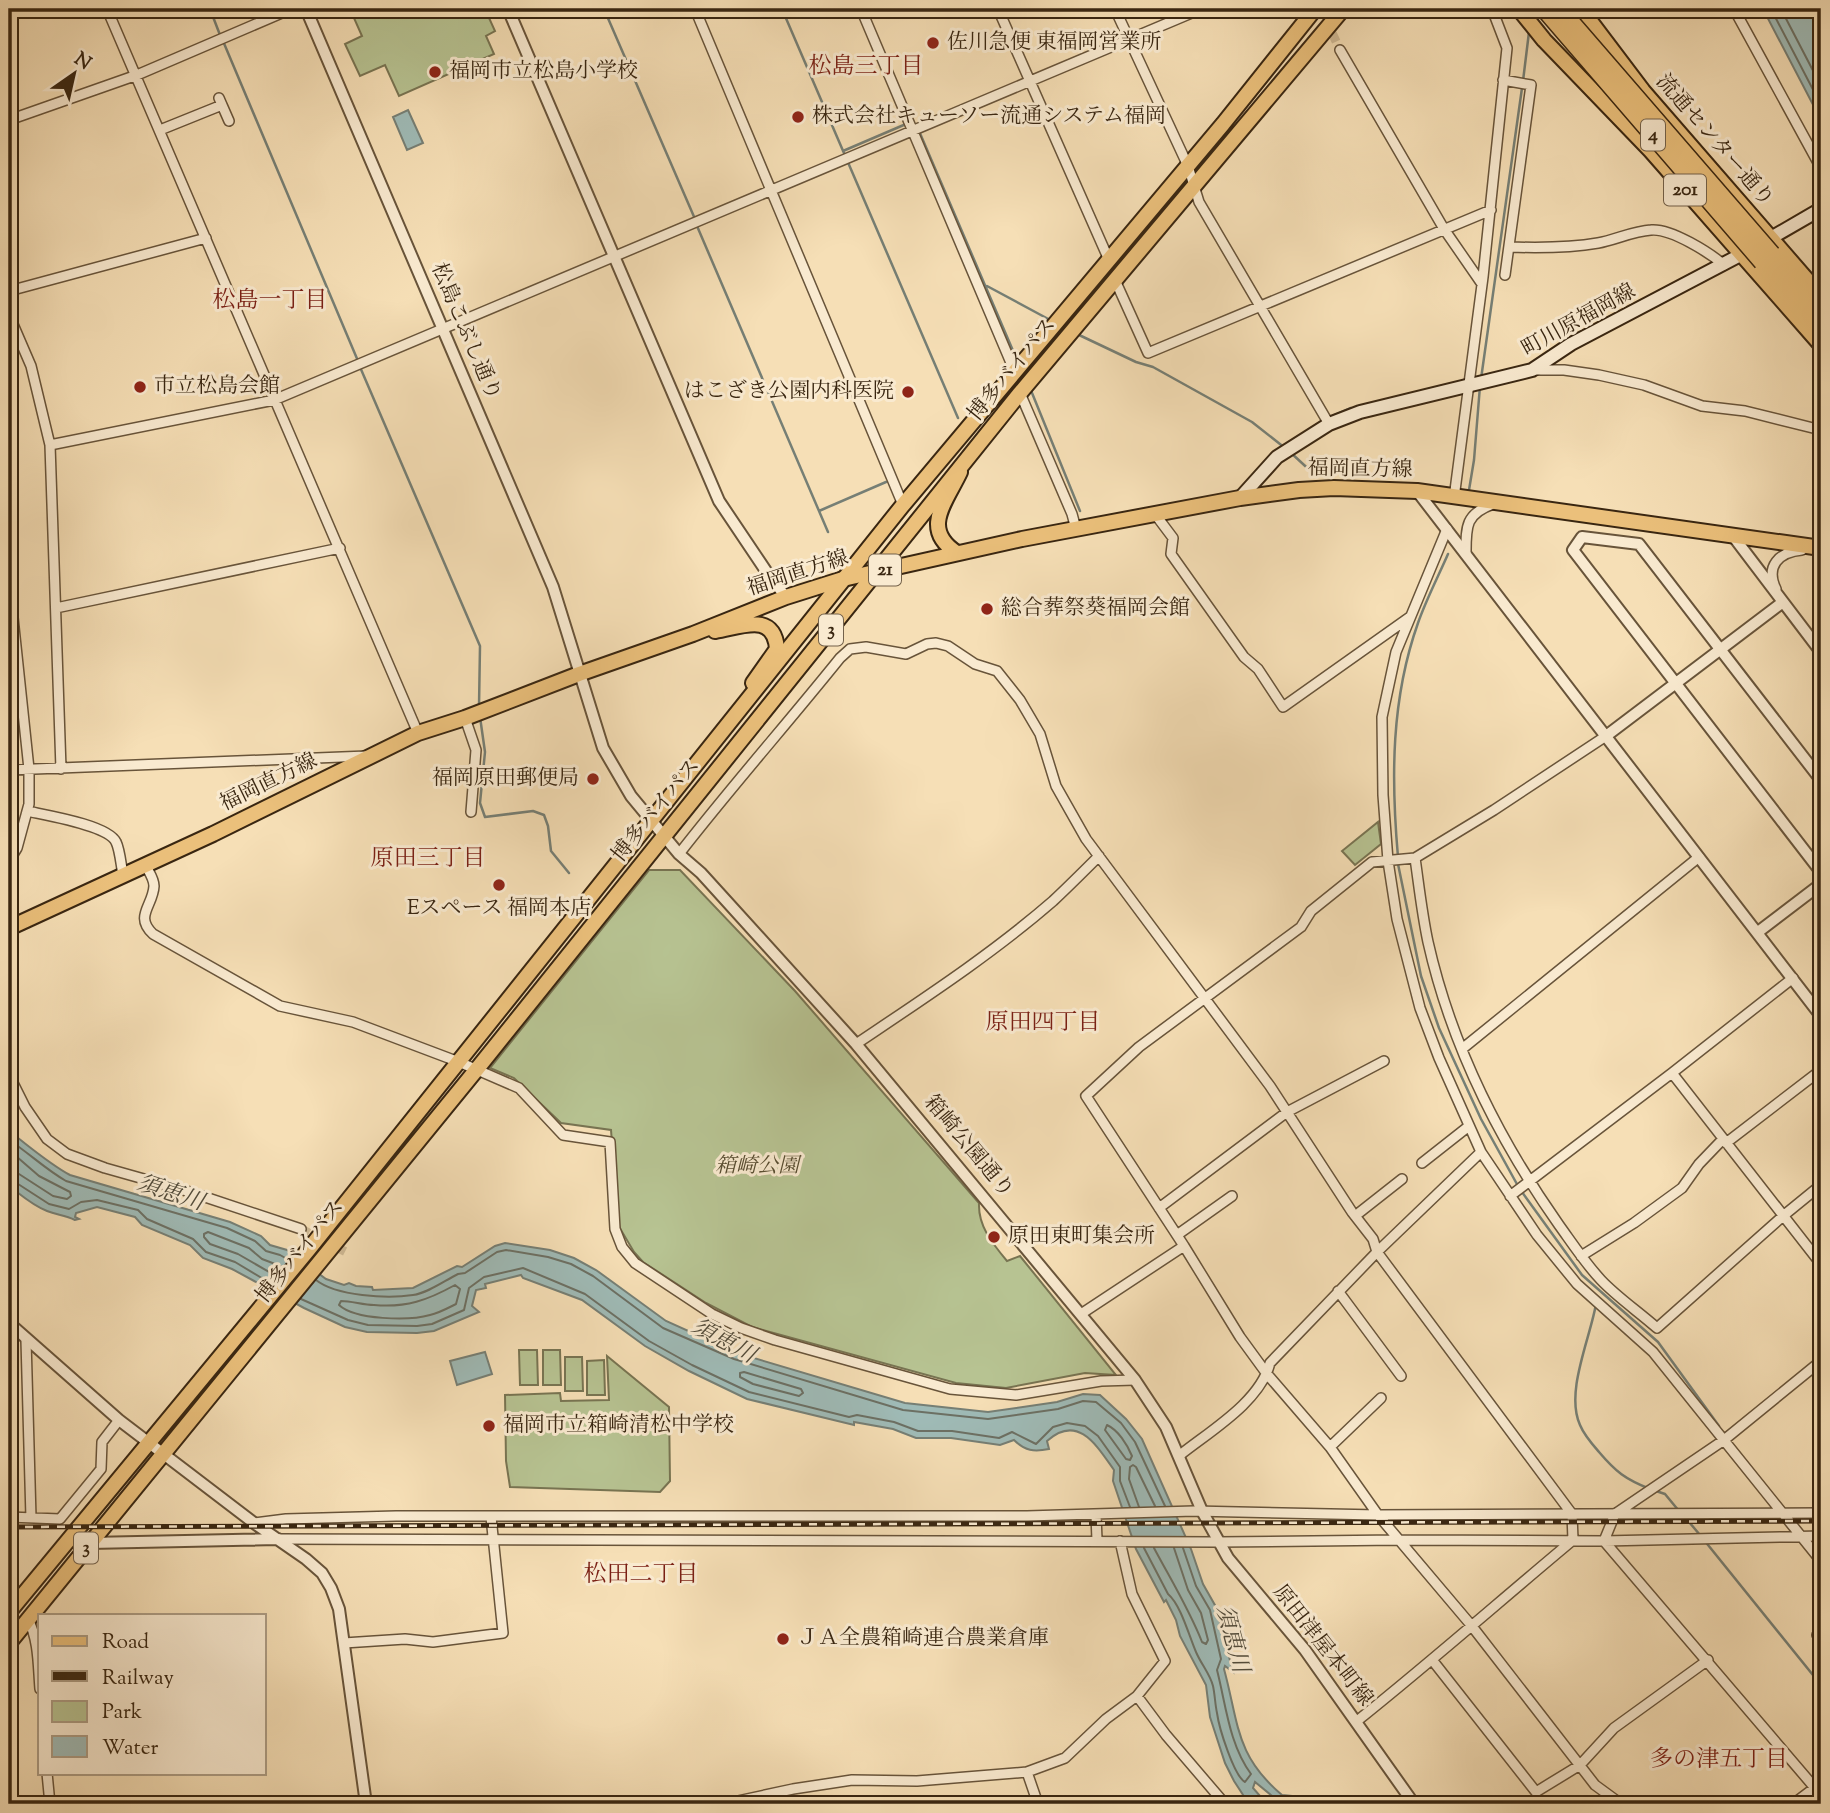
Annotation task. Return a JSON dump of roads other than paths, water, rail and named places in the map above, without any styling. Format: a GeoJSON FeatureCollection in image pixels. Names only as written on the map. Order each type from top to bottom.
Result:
{"type":"FeatureCollection","features":[{"type":"Feature","properties":{"kind":"highway","name":"4"},"geometry":{"type":"LineString","coordinates":[[1544,9],[1821,334]]}},
{"type":"Feature","properties":{"kind":"highway","name":"4"},"geometry":{"type":"LineString","coordinates":[[1560,9],[1821,312]]}},
{"type":"Feature","properties":{"kind":"main road","name":"博多バイパス"},"geometry":{"type":"LineString","coordinates":[[9,1612],[309,1248],[903,505],[1188,166],[1315,9]]}},
{"type":"Feature","properties":{"kind":"main road","name":"博多バイパス"},"geometry":{"type":"LineString","coordinates":[[9,1643],[284,1308],[1020,393],[1343,9]]}},
{"type":"Feature","properties":{"kind":"main road"},"geometry":{"type":"LineString","coordinates":[[1310,48],[1356,9]]}},
{"type":"Feature","properties":{"kind":"main road"},"geometry":{"type":"LineString","coordinates":[[1508,9],[1569,75],[1591,90]]}},
{"type":"Feature","properties":{"kind":"main road","name":"201"},"geometry":{"type":"LineString","coordinates":[[1519,9],[1544,40],[1651,151],[1821,345]]}},
{"type":"Feature","properties":{"kind":"main road","name":"流通センター通り"},"geometry":{"type":"LineString","coordinates":[[1581,9],[1643,91],[1821,296]]}},
{"type":"Feature","properties":{"kind":"main road","name":"町川原福岡線"},"geometry":{"type":"LineString","coordinates":[[1240,498],[1277,457],[1329,424],[1360,412],[1532,370],[1571,344],[1724,265],[1821,209]]}},
{"type":"Feature","properties":{"kind":"main road"},"geometry":{"type":"LineString","coordinates":[[957,553],[944,544],[938,531],[937,519],[964,464]]}},
{"type":"Feature","properties":{"kind":"main road","name":"福岡直方線"},"geometry":{"type":"LineString","coordinates":[[9,928],[213,834],[418,733],[693,634],[786,597],[843,579],[957,553],[1240,498],[1334,488],[1417,491],[1821,548]]}},
{"type":"Feature","properties":{"kind":"main road"},"geometry":{"type":"LineString","coordinates":[[693,634],[763,625],[772,631],[777,649],[699,761]]}},
{"type":"Feature","properties":{"kind":"street"},"geometry":{"type":"LineString","coordinates":[[107,9],[418,733]]}},
{"type":"Feature","properties":{"kind":"street"},"geometry":{"type":"LineString","coordinates":[[9,120],[137,75],[290,9]]}},
{"type":"Feature","properties":{"kind":"street","name":"松島こぶし通り"},"geometry":{"type":"LineString","coordinates":[[306,9],[553,587],[579,674]]}},
{"type":"Feature","properties":{"kind":"street"},"geometry":{"type":"LineString","coordinates":[[508,9],[719,501],[786,597]]}},
{"type":"Feature","properties":{"kind":"street"},"geometry":{"type":"LineString","coordinates":[[695,9],[903,505]]}},
{"type":"Feature","properties":{"kind":"street"},"geometry":{"type":"LineString","coordinates":[[861,9],[1014,370]]}},
{"type":"Feature","properties":{"kind":"street"},"geometry":{"type":"LineString","coordinates":[[998,9],[1109,260]]}},
{"type":"Feature","properties":{"kind":"street"},"geometry":{"type":"LineString","coordinates":[[1115,9],[1188,166],[1199,202],[1329,424]]}},
{"type":"Feature","properties":{"kind":"street"},"geometry":{"type":"LineString","coordinates":[[50,445],[274,400],[1201,9]]}},
{"type":"Feature","properties":{"kind":"street"},"geometry":{"type":"LineString","coordinates":[[1454,498],[1491,210],[1507,48],[1492,9]]}},
{"type":"Feature","properties":{"kind":"street"},"geometry":{"type":"LineString","coordinates":[[1734,9],[1821,168]]}},
{"type":"Feature","properties":{"kind":"street"},"geometry":{"type":"LineString","coordinates":[[1340,50],[1444,229],[1482,284]]}},
{"type":"Feature","properties":{"kind":"street"},"geometry":{"type":"LineString","coordinates":[[1503,80],[1531,85],[1504,275]]}},
{"type":"Feature","properties":{"kind":"street"},"geometry":{"type":"LineString","coordinates":[[160,130],[220,102],[229,121]]}},
{"type":"Feature","properties":{"kind":"street"},"geometry":{"type":"LineString","coordinates":[[1115,280],[1148,353],[1491,210]]}},
{"type":"Feature","properties":{"kind":"street"},"geometry":{"type":"LineString","coordinates":[[1510,247],[1599,243],[1652,229],[1685,241],[1724,265]]}},
{"type":"Feature","properties":{"kind":"street"},"geometry":{"type":"LineString","coordinates":[[9,291],[206,238]]}},
{"type":"Feature","properties":{"kind":"street"},"geometry":{"type":"LineString","coordinates":[[9,315],[31,366],[50,445],[61,769]]}},
{"type":"Feature","properties":{"kind":"street"},"geometry":{"type":"LineString","coordinates":[[1532,370],[1564,370],[1599,375],[1644,385],[1702,406],[1745,411],[1821,430]]}},
{"type":"Feature","properties":{"kind":"street"},"geometry":{"type":"LineString","coordinates":[[1020,393],[1076,529]]}},
{"type":"Feature","properties":{"kind":"street"},"geometry":{"type":"LineString","coordinates":[[1417,491],[1821,1016]]}},
{"type":"Feature","properties":{"kind":"street"},"geometry":{"type":"LineString","coordinates":[[1466,554],[1466,531],[1471,517],[1494,503]]}},
{"type":"Feature","properties":{"kind":"street"},"geometry":{"type":"LineString","coordinates":[[1154,514],[1173,538],[1171,554],[1244,657],[1258,669],[1283,707],[1411,616]]}},
{"type":"Feature","properties":{"kind":"street"},"geometry":{"type":"LineString","coordinates":[[1447,529],[1396,652],[1382,717],[1383,794],[1397,919],[1420,1008],[1481,1152],[1559,1264],[1577,1284],[1653,1352],[1821,1561]]}},
{"type":"Feature","properties":{"kind":"street"},"geometry":{"type":"LineString","coordinates":[[1733,536],[1821,652]]}},
{"type":"Feature","properties":{"kind":"street"},"geometry":{"type":"LineString","coordinates":[[1821,780],[1639,544],[1582,537],[1573,550],[1821,872]]}},
{"type":"Feature","properties":{"kind":"street"},"geometry":{"type":"LineString","coordinates":[[56,608],[340,548]]}},
{"type":"Feature","properties":{"kind":"street"},"geometry":{"type":"LineString","coordinates":[[1783,602],[1774,584],[1772,572],[1776,560],[1788,551],[1821,548]]}},
{"type":"Feature","properties":{"kind":"street"},"geometry":{"type":"LineString","coordinates":[[9,580],[29,769],[27,811],[17,848],[9,861]]}},
{"type":"Feature","properties":{"kind":"street"},"geometry":{"type":"LineString","coordinates":[[1621,1804],[1595,1785],[1471,1625],[1378,1515],[1330,1447],[1267,1374],[1240,1337],[1160,1208],[1086,1097],[1139,1046],[1301,926],[1311,911],[1372,862],[1412,858],[1494,810],[1606,736],[1783,602]]}},
{"type":"Feature","properties":{"kind":"street"},"geometry":{"type":"LineString","coordinates":[[679,854],[730,788],[782,730],[840,657],[850,649],[866,647],[906,654],[927,644],[936,643],[948,646],[975,664],[997,671],[1040,734],[1056,786],[1086,839],[1205,997],[1287,1112],[1373,1239],[1377,1252],[1572,1514],[1573,1540]]}},
{"type":"Feature","properties":{"kind":"street"},"geometry":{"type":"LineString","coordinates":[[579,674],[595,727],[608,758],[631,796],[664,835]]}},
{"type":"Feature","properties":{"kind":"street"},"geometry":{"type":"LineString","coordinates":[[465,718],[476,750],[471,812]]}},
{"type":"Feature","properties":{"kind":"street"},"geometry":{"type":"LineString","coordinates":[[13,770],[372,755]]}},
{"type":"Feature","properties":{"kind":"street"},"geometry":{"type":"LineString","coordinates":[[27,811],[107,833],[116,841],[123,875]]}},
{"type":"Feature","properties":{"kind":"street","name":"箱崎公園通り"},"geometry":{"type":"LineString","coordinates":[[664,835],[856,1044],[1135,1380],[1158,1412],[1180,1455],[1198,1511]]}},
{"type":"Feature","properties":{"kind":"street"},"geometry":{"type":"LineString","coordinates":[[856,1044],[1021,927],[1053,901],[1099,856]]}},
{"type":"Feature","properties":{"kind":"street"},"geometry":{"type":"LineString","coordinates":[[1462,1049],[1699,857]]}},
{"type":"Feature","properties":{"kind":"street"},"geometry":{"type":"LineString","coordinates":[[1412,858],[1428,942],[1462,1049],[1526,1182],[1602,1281],[1657,1328],[1821,1185]]}},
{"type":"Feature","properties":{"kind":"street"},"geometry":{"type":"LineString","coordinates":[[145,864],[154,888],[144,918],[145,926],[153,934],[280,1006],[353,1022],[477,1069],[519,1088],[563,1135],[610,1142],[615,1229],[622,1247],[635,1264],[712,1314],[775,1340],[950,1390],[1016,1395],[1101,1381],[1135,1380]]}},
{"type":"Feature","properties":{"kind":"street"},"geometry":{"type":"LineString","coordinates":[[1758,932],[1821,884]]}},
{"type":"Feature","properties":{"kind":"street"},"geometry":{"type":"LineString","coordinates":[[1512,1194],[1793,978]]}},
{"type":"Feature","properties":{"kind":"street"},"geometry":{"type":"LineString","coordinates":[[1160,1208],[1287,1112],[1384,1061]]}},
{"type":"Feature","properties":{"kind":"street"},"geometry":{"type":"LineString","coordinates":[[1581,1256],[1634,1223],[1682,1188],[1699,1164],[1724,1141],[1821,1070]]}},
{"type":"Feature","properties":{"kind":"street"},"geometry":{"type":"LineString","coordinates":[[1672,1073],[1821,1264]]}},
{"type":"Feature","properties":{"kind":"street"},"geometry":{"type":"LineString","coordinates":[[9,1075],[25,1107],[47,1139],[67,1154],[301,1229]]}},
{"type":"Feature","properties":{"kind":"street"},"geometry":{"type":"LineString","coordinates":[[1422,1163],[1469,1126]]}},
{"type":"Feature","properties":{"kind":"street"},"geometry":{"type":"LineString","coordinates":[[1180,1455],[1250,1399],[1267,1374],[1270,1363],[1377,1252],[1481,1152]]}},
{"type":"Feature","properties":{"kind":"street"},"geometry":{"type":"LineString","coordinates":[[1355,1216],[1402,1179]]}},
{"type":"Feature","properties":{"kind":"street"},"geometry":{"type":"LineString","coordinates":[[1177,1235],[1233,1196]]}},
{"type":"Feature","properties":{"kind":"street"},"geometry":{"type":"LineString","coordinates":[[1081,1314],[1184,1246]]}},
{"type":"Feature","properties":{"kind":"street"},"geometry":{"type":"LineString","coordinates":[[1338,1291],[1401,1376]]}},
{"type":"Feature","properties":{"kind":"street"},"geometry":{"type":"LineString","coordinates":[[9,1323],[119,1420],[322,1573],[339,1609],[366,1804]]}},
{"type":"Feature","properties":{"kind":"street"},"geometry":{"type":"LineString","coordinates":[[26,1340],[31,1518]]}},
{"type":"Feature","properties":{"kind":"street"},"geometry":{"type":"LineString","coordinates":[[1604,1541],[1615,1514],[1724,1440],[1821,1361]]}},
{"type":"Feature","properties":{"kind":"street"},"geometry":{"type":"LineString","coordinates":[[1330,1447],[1381,1398]]}},
{"type":"Feature","properties":{"kind":"street"},"geometry":{"type":"LineString","coordinates":[[9,1517],[60,1519],[101,1469],[102,1441],[119,1420]]}},
{"type":"Feature","properties":{"kind":"street"},"geometry":{"type":"LineString","coordinates":[[254,1523],[286,1519],[396,1516],[1096,1515],[1198,1511],[1378,1515],[1821,1513]]}},
{"type":"Feature","properties":{"kind":"street","name":"原田津屋本町線"},"geometry":{"type":"LineString","coordinates":[[1198,1511],[1213,1542],[1306,1650],[1414,1804]]}},
{"type":"Feature","properties":{"kind":"street"},"geometry":{"type":"LineString","coordinates":[[1096,1515],[1097,1540]]}},
{"type":"Feature","properties":{"kind":"street"},"geometry":{"type":"LineString","coordinates":[[344,1643],[405,1639],[433,1643],[503,1633],[491,1517]]}},
{"type":"Feature","properties":{"kind":"street"},"geometry":{"type":"LineString","coordinates":[[90,1543],[494,1538],[1132,1542],[1604,1541],[1821,1536]]}},
{"type":"Feature","properties":{"kind":"street"},"geometry":{"type":"LineString","coordinates":[[1357,1721],[1433,1661],[1471,1625],[1573,1540]]}},
{"type":"Feature","properties":{"kind":"street"},"geometry":{"type":"LineString","coordinates":[[576,1804],[733,1802],[852,1780],[917,1781],[1027,1772],[1065,1758],[1107,1719],[1137,1696],[1165,1661],[1132,1594],[1120,1541]]}},
{"type":"Feature","properties":{"kind":"street"},"geometry":{"type":"LineString","coordinates":[[1604,1541],[1818,1785],[1793,1804]]}},
{"type":"Feature","properties":{"kind":"street"},"geometry":{"type":"LineString","coordinates":[[28,1619],[34,1632],[38,1670]]}},
{"type":"Feature","properties":{"kind":"street"},"geometry":{"type":"LineString","coordinates":[[1821,1631],[1817,1634],[1821,1640]]}},
{"type":"Feature","properties":{"kind":"street"},"geometry":{"type":"LineString","coordinates":[[1433,1661],[1536,1792],[1580,1765],[1614,1728],[1708,1660]]}},
{"type":"Feature","properties":{"kind":"street"},"geometry":{"type":"LineString","coordinates":[[1137,1696],[1166,1735],[1225,1804]]}},
{"type":"Feature","properties":{"kind":"street"},"geometry":{"type":"LineString","coordinates":[[1027,1772],[1038,1804]]}},
{"type":"Feature","properties":{"kind":"street"},"geometry":{"type":"LineString","coordinates":[[47,1774],[50,1804]]}},
{"type":"Feature","properties":{"kind":"water"},"geometry":{"type":"Polygon","coordinates":[[[1763,9],[1821,9],[1821,120],[1763,9]]]}},
{"type":"Feature","properties":{"kind":"water"},"geometry":{"type":"Polygon","coordinates":[[[408,110],[423,143],[407,150],[393,117],[408,110]]]}},
{"type":"Feature","properties":{"kind":"water"},"geometry":{"type":"Polygon","coordinates":[[[9,647],[16,795],[9,840],[9,647]]]}},
{"type":"Feature","properties":{"kind":"water"},"geometry":{"type":"Polygon","coordinates":[[[9,1131],[70,1175],[230,1222],[261,1236],[270,1245],[287,1250],[326,1279],[344,1285],[349,1283],[372,1287],[373,1290],[413,1288],[457,1266],[462,1267],[495,1246],[505,1243],[550,1250],[574,1258],[596,1270],[666,1321],[737,1353],[905,1403],[988,1412],[1057,1402],[1083,1394],[1100,1395],[1126,1419],[1142,1439],[1191,1549],[1203,1584],[1216,1607],[1233,1672],[1225,1666],[1224,1669],[1247,1752],[1255,1766],[1282,1795],[1292,1796],[1302,1804],[1282,1804],[1255,1782],[1253,1788],[1267,1804],[1249,1804],[1234,1781],[1225,1763],[1210,1717],[1206,1685],[1180,1636],[1166,1600],[1164,1602],[1136,1549],[1113,1481],[1114,1470],[1086,1436],[1068,1430],[1047,1441],[1049,1449],[1034,1450],[1014,1440],[1000,1445],[951,1438],[916,1438],[893,1429],[854,1422],[854,1425],[747,1399],[645,1346],[582,1300],[521,1275],[485,1284],[486,1288],[476,1290],[472,1306],[479,1312],[434,1331],[367,1332],[345,1327],[232,1269],[203,1258],[190,1245],[142,1225],[135,1217],[97,1207],[76,1213],[75,1217],[79,1219],[75,1220],[37,1206],[9,1186],[9,1131]]]}},
{"type":"Feature","properties":{"kind":"water"},"geometry":{"type":"Polygon","coordinates":[[[485,1352],[492,1374],[457,1385],[450,1361],[485,1352]]]}},
{"type":"Feature","properties":{"kind":"waterway"},"geometry":{"type":"LineString","coordinates":[[210,9],[220,35]]}},
{"type":"Feature","properties":{"kind":"waterway"},"geometry":{"type":"LineString","coordinates":[[604,9],[695,219]]}},
{"type":"Feature","properties":{"kind":"waterway"},"geometry":{"type":"LineString","coordinates":[[782,9],[958,418]]}},
{"type":"Feature","properties":{"kind":"waterway"},"geometry":{"type":"LineString","coordinates":[[1523,81],[1529,32]]}},
{"type":"Feature","properties":{"kind":"waterway"},"geometry":{"type":"LineString","coordinates":[[223,41],[358,361]]}},
{"type":"Feature","properties":{"kind":"waterway"},"geometry":{"type":"LineString","coordinates":[[1481,379],[1522,88]]}},
{"type":"Feature","properties":{"kind":"waterway"},"geometry":{"type":"LineString","coordinates":[[843,151],[906,124]]}},
{"type":"Feature","properties":{"kind":"waterway"},"geometry":{"type":"LineString","coordinates":[[919,131],[1017,360]]}},
{"type":"Feature","properties":{"kind":"waterway"},"geometry":{"type":"LineString","coordinates":[[697,226],[828,532]]}},
{"type":"Feature","properties":{"kind":"waterway"},"geometry":{"type":"LineString","coordinates":[[987,286],[1052,321]]}},
{"type":"Feature","properties":{"kind":"waterway"},"geometry":{"type":"LineString","coordinates":[[1077,334],[1136,362],[1153,367],[1252,422],[1285,448]]}},
{"type":"Feature","properties":{"kind":"waterway"},"geometry":{"type":"LineString","coordinates":[[360,367],[480,646],[479,707]]}},
{"type":"Feature","properties":{"kind":"waterway"},"geometry":{"type":"LineString","coordinates":[[1469,490],[1480,386]]}},
{"type":"Feature","properties":{"kind":"waterway"},"geometry":{"type":"LineString","coordinates":[[1030,388],[1080,511]]}},
{"type":"Feature","properties":{"kind":"waterway"},"geometry":{"type":"LineString","coordinates":[[1328,418],[1351,408]]}},
{"type":"Feature","properties":{"kind":"waterway"},"geometry":{"type":"LineString","coordinates":[[1287,444],[1319,423]]}},
{"type":"Feature","properties":{"kind":"waterway"},"geometry":{"type":"LineString","coordinates":[[1290,452],[1316,476]]}},
{"type":"Feature","properties":{"kind":"waterway"},"geometry":{"type":"LineString","coordinates":[[819,511],[886,482]]}},
{"type":"Feature","properties":{"kind":"waterway"},"geometry":{"type":"LineString","coordinates":[[1398,857],[1394,798],[1398,710],[1409,652],[1418,623],[1448,554]]}},
{"type":"Feature","properties":{"kind":"waterway"},"geometry":{"type":"LineString","coordinates":[[480,717],[485,752],[480,803],[485,817],[533,811],[544,815],[551,851],[569,873]]}},
{"type":"Feature","properties":{"kind":"waterway"},"geometry":{"type":"LineString","coordinates":[[1398,864],[1421,976],[1439,1028],[1481,1119],[1518,1186]]}},
{"type":"Feature","properties":{"kind":"waterway"},"geometry":{"type":"LineString","coordinates":[[1522,1192],[1582,1275],[1658,1342],[1719,1426]]}},
{"type":"Feature","properties":{"kind":"waterway"},"geometry":{"type":"LineString","coordinates":[[1596,1304],[1577,1381],[1576,1412],[1586,1436],[1611,1465],[1627,1478],[1650,1489]]}},
{"type":"Feature","properties":{"kind":"waterway"},"geometry":{"type":"LineString","coordinates":[[1656,1491],[1665,1494],[1679,1511]]}},
{"type":"Feature","properties":{"kind":"waterway"},"geometry":{"type":"LineString","coordinates":[[1684,1516],[1700,1535]]}},
{"type":"Feature","properties":{"kind":"waterway"},"geometry":{"type":"LineString","coordinates":[[1704,1540],[1821,1685]]}},
{"type":"Feature","properties":{"kind":"tunnel"},"geometry":{"type":"LineString","coordinates":[[1321,9],[1340,50]]}},
{"type":"Feature","properties":{"kind":"tunnel"},"geometry":{"type":"LineString","coordinates":[[301,1229],[348,1253]]}},
{"type":"Feature","properties":{"kind":"railway"},"geometry":{"type":"LineString","coordinates":[[9,1527],[1821,1521]]}},
{"type":"Feature","properties":{"kind":"place","name":"佐川急便 東福岡営業所"},"geometry":{"type":"Point","coordinates":[933,43]}},
{"type":"Feature","properties":{"kind":"place","name":"福岡市立松島小学校"},"geometry":{"type":"Point","coordinates":[435,72]}},
{"type":"Feature","properties":{"kind":"place","name":"株式会社キューソー流通システム福岡"},"geometry":{"type":"Point","coordinates":[798,117]}},
{"type":"Feature","properties":{"kind":"place","name":"市立松島会館"},"geometry":{"type":"Point","coordinates":[140,387]}},
{"type":"Feature","properties":{"kind":"place","name":"はこざき公園内科医院"},"geometry":{"type":"Point","coordinates":[908,392]}},
{"type":"Feature","properties":{"kind":"place","name":"総合葬祭葵福岡会館"},"geometry":{"type":"Point","coordinates":[987,609]}},
{"type":"Feature","properties":{"kind":"place","name":"福岡原田郵便局"},"geometry":{"type":"Point","coordinates":[593,779]}},
{"type":"Feature","properties":{"kind":"place","name":"Eスペース 福岡本店"},"geometry":{"type":"Point","coordinates":[499,885]}},
{"type":"Feature","properties":{"kind":"place","name":"原田東町集会所"},"geometry":{"type":"Point","coordinates":[994,1237]}},
{"type":"Feature","properties":{"kind":"place","name":"福岡市立箱崎清松中学校"},"geometry":{"type":"Point","coordinates":[489,1426]}},
{"type":"Feature","properties":{"kind":"place","name":"ＪＡ全農箱崎連合農業倉庫"},"geometry":{"type":"Point","coordinates":[783,1639]}},
{"type":"Feature","properties":{"kind":"district","name":"松島三丁目"},"geometry":{"type":"Point","coordinates":[866,67]}},
{"type":"Feature","properties":{"kind":"district","name":"松島一丁目"},"geometry":{"type":"Point","coordinates":[270,301]}},
{"type":"Feature","properties":{"kind":"district","name":"原田三丁目"},"geometry":{"type":"Point","coordinates":[428,859]}},
{"type":"Feature","properties":{"kind":"district","name":"原田四丁目"},"geometry":{"type":"Point","coordinates":[1043,1023]}},
{"type":"Feature","properties":{"kind":"district","name":"松田二丁目"},"geometry":{"type":"Point","coordinates":[641,1575]}},
{"type":"Feature","properties":{"kind":"district","name":"多の津五丁目"},"geometry":{"type":"Point","coordinates":[1719,1760]}},
{"type":"Feature","properties":{"kind":"park label","name":"箱崎公園"},"geometry":{"type":"Point","coordinates":[757,1167]}},
{"type":"Feature","properties":{"kind":"water label","name":"須恵川"},"geometry":{"type":"Point","coordinates":[170,1194]}},
{"type":"Feature","properties":{"kind":"water label","name":"須恵川"},"geometry":{"type":"Point","coordinates":[723,1342]}},
{"type":"Feature","properties":{"kind":"water label","name":"須恵川"},"geometry":{"type":"Point","coordinates":[1231,1639]}}]}
